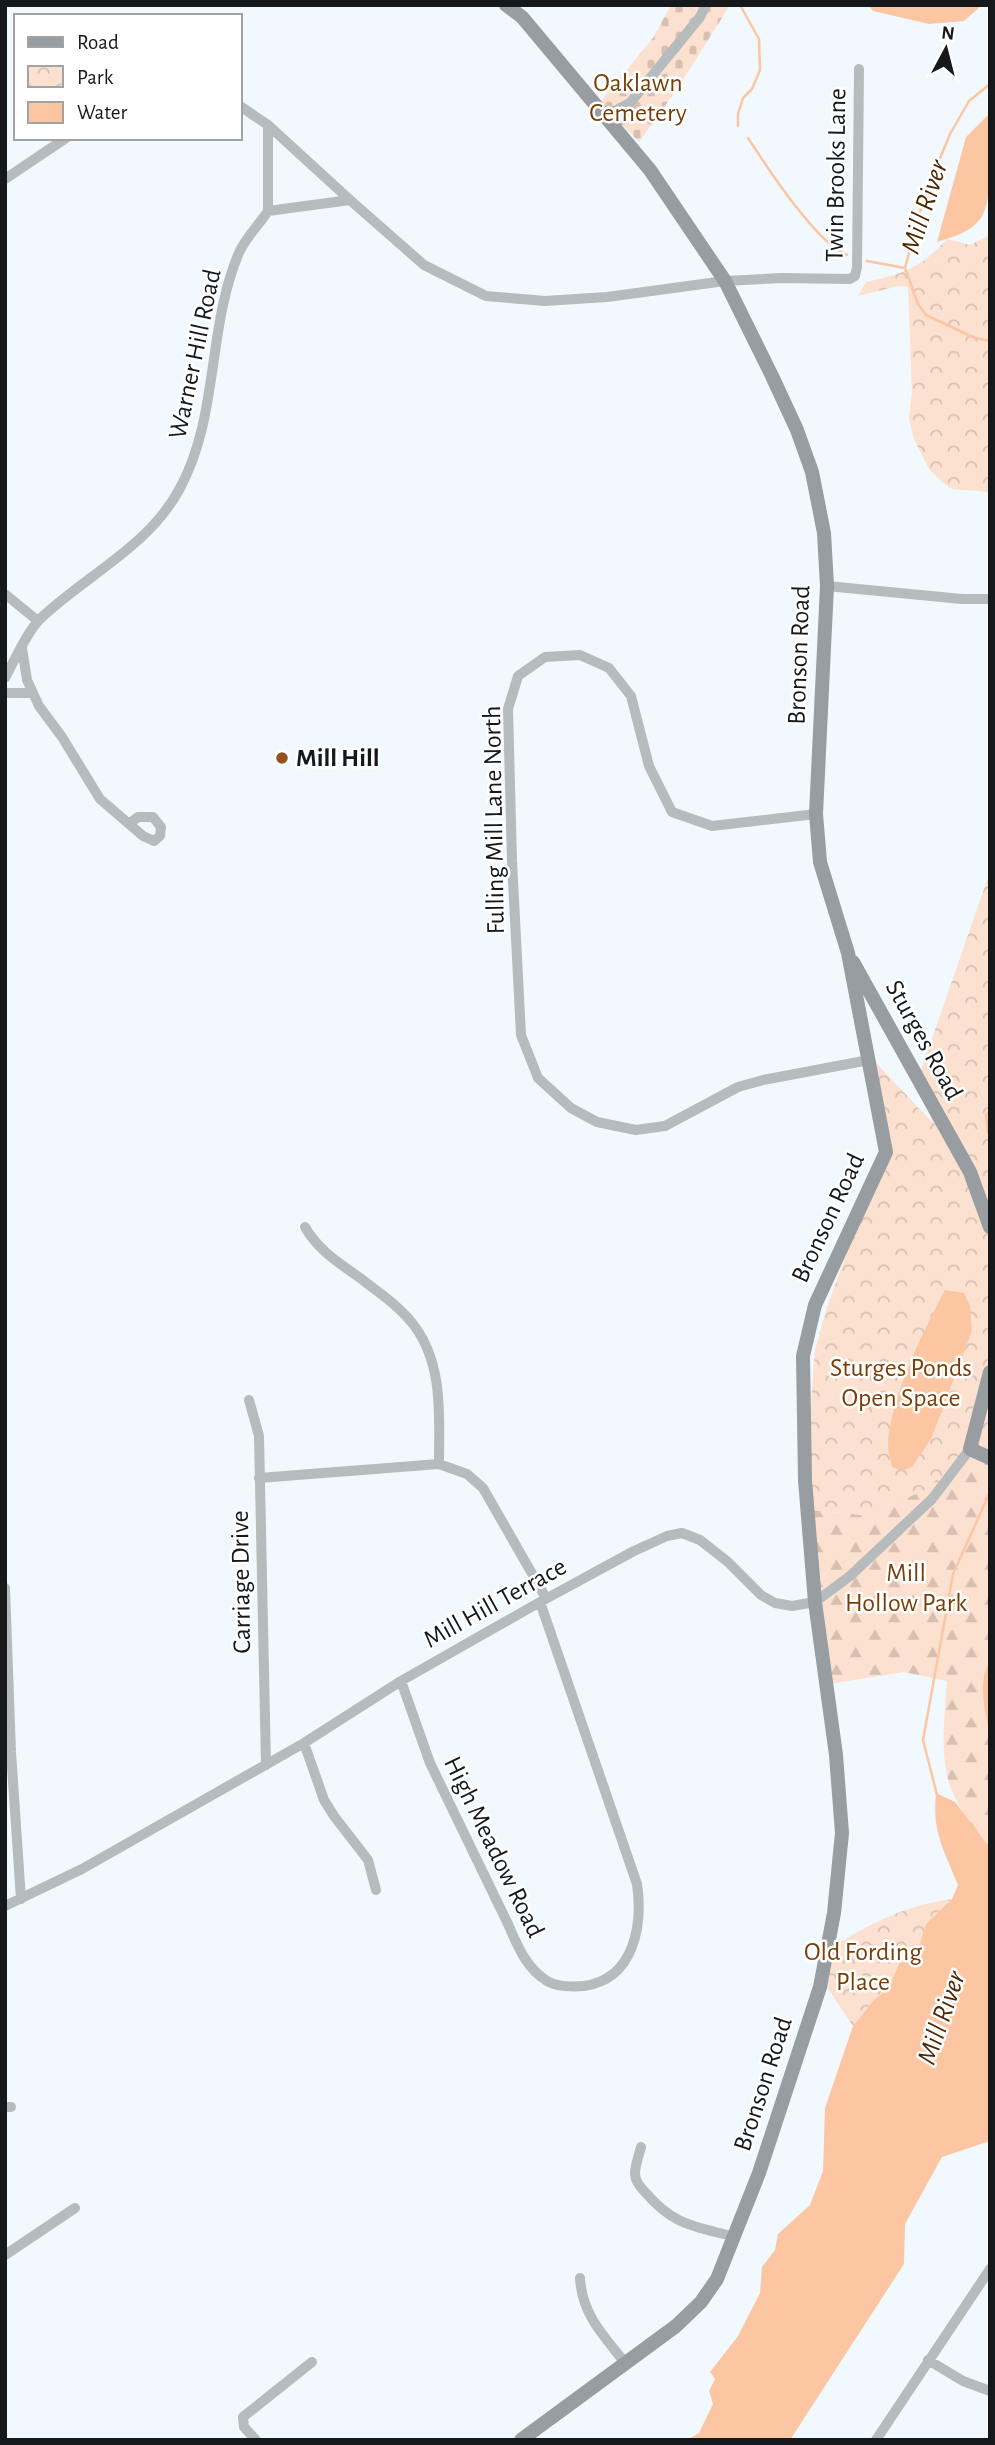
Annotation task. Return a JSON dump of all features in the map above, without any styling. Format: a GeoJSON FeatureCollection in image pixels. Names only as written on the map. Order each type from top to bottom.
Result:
{"type":"FeatureCollection","features":[{"type":"Feature","properties":{"kind":"main road","name":"Bronson Road"},"geometry":{"type":"LineString","coordinates":[[506,5],[522,17],[650,170],[725,281],[797,430],[812,472],[824,533],[827,586],[816,814],[820,862],[848,953],[886,1152],[815,1306],[803,1356],[805,1480],[815,1602],[842,1833],[835,1900],[820,1987],[762,2162],[717,2280],[701,2302],[676,2326],[521,2440]]}},
{"type":"Feature","properties":{"kind":"main road","name":"Sturges Road"},"geometry":{"type":"LineString","coordinates":[[848,953],[970,1172],[990,1227]]}},
{"type":"Feature","properties":{"kind":"main road"},"geometry":{"type":"LineString","coordinates":[[987,1457],[970,1449],[990,1373]]}},
{"type":"Feature","properties":{"kind":"street"},"geometry":{"type":"LineString","coordinates":[[610,122],[630,103],[700,17],[706,5]]}},
{"type":"Feature","properties":{"kind":"street","name":"Twin Brooks Lane"},"geometry":{"type":"LineString","coordinates":[[725,281],[781,278],[850,279],[855,276],[858,254],[859,69]]}},
{"type":"Feature","properties":{"kind":"street"},"geometry":{"type":"LineString","coordinates":[[242,107],[268,125],[424,265],[486,296],[558,300],[607,297],[725,281]]}},
{"type":"Feature","properties":{"kind":"street"},"geometry":{"type":"LineString","coordinates":[[268,125],[268,211],[350,200]]}},
{"type":"Feature","properties":{"kind":"street"},"geometry":{"type":"LineString","coordinates":[[5,179],[63,140]]}},
{"type":"Feature","properties":{"kind":"street","name":"Warner Hill Road"},"geometry":{"type":"LineString","coordinates":[[5,678],[38,621],[76,588],[116,560],[155,525],[178,492],[195,456],[228,283],[239,251],[268,211]]}},
{"type":"Feature","properties":{"kind":"street"},"geometry":{"type":"LineString","coordinates":[[827,586],[962,599],[990,599]]}},
{"type":"Feature","properties":{"kind":"street"},"geometry":{"type":"LineString","coordinates":[[5,594],[38,621]]}},
{"type":"Feature","properties":{"kind":"street"},"geometry":{"type":"LineString","coordinates":[[22,648],[27,681],[39,706],[62,737],[100,799],[129,824]]}},
{"type":"Feature","properties":{"kind":"street","name":"Fulling Mill Lane North"},"geometry":{"type":"LineString","coordinates":[[816,814],[712,826],[672,812],[649,766],[631,696],[608,667],[580,655],[545,657],[518,676],[508,709],[521,1035],[538,1078],[570,1108],[597,1122],[636,1130],[665,1126],[738,1087],[869,1060]]}},
{"type":"Feature","properties":{"kind":"street"},"geometry":{"type":"LineString","coordinates":[[5,693],[33,693]]}},
{"type":"Feature","properties":{"kind":"street"},"geometry":{"type":"LineString","coordinates":[[259,1478],[439,1465],[436,1380],[417,1331],[394,1304],[315,1244],[305,1227]]}},
{"type":"Feature","properties":{"kind":"street","name":"Carriage Drive"},"geometry":{"type":"LineString","coordinates":[[249,1400],[259,1436],[266,1765]]}},
{"type":"Feature","properties":{"kind":"street"},"geometry":{"type":"LineString","coordinates":[[815,1602],[850,1576],[932,1499],[970,1449]]}},
{"type":"Feature","properties":{"kind":"street","name":"High Meadow Road"},"geometry":{"type":"LineString","coordinates":[[401,1681],[430,1763],[519,1951],[545,1980],[570,1987],[604,1980],[618,1970],[634,1945],[639,1914],[637,1884],[543,1600],[483,1488],[467,1474],[439,1465]]}},
{"type":"Feature","properties":{"kind":"street","name":"Mill Hill Terrace"},"geometry":{"type":"LineString","coordinates":[[5,1906],[82,1869],[304,1743],[401,1681],[543,1600],[634,1550],[667,1536],[682,1533],[694,1537],[714,1550],[761,1595],[772,1601],[792,1606],[815,1602]]}},
{"type":"Feature","properties":{"kind":"street"},"geometry":{"type":"LineString","coordinates":[[5,1588],[8,1752],[22,1899]]}},
{"type":"Feature","properties":{"kind":"street"},"geometry":{"type":"LineString","coordinates":[[304,1743],[324,1800],[368,1860],[376,1890]]}},
{"type":"Feature","properties":{"kind":"street"},"geometry":{"type":"LineString","coordinates":[[641,2147],[635,2179],[656,2206],[666,2215],[681,2222],[735,2237]]}},
{"type":"Feature","properties":{"kind":"street"},"geometry":{"type":"LineString","coordinates":[[5,2255],[75,2207]]}},
{"type":"Feature","properties":{"kind":"street"},"geometry":{"type":"LineString","coordinates":[[877,2440],[990,2269]]}},
{"type":"Feature","properties":{"kind":"street"},"geometry":{"type":"LineString","coordinates":[[580,2278],[582,2298],[591,2320],[626,2364]]}},
{"type":"Feature","properties":{"kind":"street"},"geometry":{"type":"LineString","coordinates":[[928,2360],[963,2381],[990,2391]]}},
{"type":"Feature","properties":{"kind":"street"},"geometry":{"type":"LineString","coordinates":[[256,2440],[244,2427],[243,2417],[312,2362]]}},
{"type":"Feature","properties":{"kind":"green space","name":"Oaklawn Cemetery"},"geometry":{"type":"Polygon","coordinates":[[[671,5],[730,5],[676,91],[639,142],[600,102],[653,38],[671,5]]]}},
{"type":"Feature","properties":{"kind":"green space"},"geometry":{"type":"Polygon","coordinates":[[[990,235],[990,492],[952,489],[929,469],[914,439],[909,419],[912,392],[908,287],[899,286],[858,296],[866,282],[911,268],[929,257],[947,239],[970,245],[990,235]]]}},
{"type":"Feature","properties":{"kind":"green space","name":"Sturges Ponds Open Space"},"geometry":{"type":"Polygon","coordinates":[[[990,872],[990,1453],[978,1446],[922,1492],[862,1515],[811,1510],[809,1426],[815,1350],[827,1307],[884,1151],[875,1062],[934,1124],[916,1084],[990,872]]]}},
{"type":"Feature","properties":{"kind":"green space","name":"Mill Hollow Park"},"geometry":{"type":"Polygon","coordinates":[[[978,1446],[990,1453],[990,1852],[968,1820],[950,1786],[944,1734],[947,1681],[904,1672],[829,1684],[811,1510],[862,1515],[978,1446]]]}},
{"type":"Feature","properties":{"kind":"green space","name":"Old Fording Place"},"geometry":{"type":"Polygon","coordinates":[[[952,1899],[926,1924],[914,1964],[900,1961],[889,1988],[874,2000],[853,2026],[827,1987],[835,1945],[891,1916],[920,1905],[952,1899]]]}},
{"type":"Feature","properties":{"kind":"water"},"geometry":{"type":"Polygon","coordinates":[[[868,5],[982,5],[964,21],[929,24],[873,11],[868,5]]]}},
{"type":"Feature","properties":{"kind":"water"},"geometry":{"type":"Polygon","coordinates":[[[990,113],[991,168],[988,196],[981,218],[961,233],[937,242],[966,137],[990,113]]]}},
{"type":"Feature","properties":{"kind":"water"},"geometry":{"type":"Polygon","coordinates":[[[945,1290],[964,1293],[970,1306],[972,1331],[931,1439],[912,1467],[902,1471],[892,1467],[888,1448],[894,1408],[918,1345],[945,1290]]]}},
{"type":"Feature","properties":{"kind":"water"},"geometry":{"type":"Polygon","coordinates":[[[990,1661],[990,1735],[983,1687],[990,1661]]]}},
{"type":"Feature","properties":{"kind":"water"},"geometry":{"type":"Polygon","coordinates":[[[936,1793],[955,1802],[990,1848],[990,2141],[942,2157],[905,2224],[904,2264],[790,2440],[687,2440],[699,2433],[713,2404],[709,2391],[715,2379],[710,2372],[738,2336],[760,2293],[762,2267],[775,2250],[778,2234],[810,2205],[823,2171],[825,2108],[853,2026],[874,2000],[889,1988],[900,1961],[914,1963],[926,1924],[952,1899],[958,1885],[938,1830],[936,1793]]]}},
{"type":"Feature","properties":{"kind":"waterway"},"geometry":{"type":"LineString","coordinates":[[738,126],[738,114],[743,98],[752,89],[760,70],[759,39],[740,5]]}},
{"type":"Feature","properties":{"kind":"waterway","name":"Mill River"},"geometry":{"type":"LineString","coordinates":[[990,84],[969,101],[950,134],[924,197],[905,268],[918,304],[926,315],[975,338],[990,341]]}},
{"type":"Feature","properties":{"kind":"waterway"},"geometry":{"type":"LineString","coordinates":[[748,138],[779,185],[807,220],[821,236],[847,255]]}},
{"type":"Feature","properties":{"kind":"waterway"},"geometry":{"type":"LineString","coordinates":[[867,261],[905,268]]}},
{"type":"Feature","properties":{"kind":"waterway","name":"Mill River"},"geometry":{"type":"LineString","coordinates":[[990,1111],[986,1115],[990,1134]]}},
{"type":"Feature","properties":{"kind":"waterway","name":"Mill River"},"geometry":{"type":"LineString","coordinates":[[937,1795],[923,1740],[953,1574],[990,1492]]}},
{"type":"Feature","properties":{"kind":"place","name":"Mill Hill"},"geometry":{"type":"Point","coordinates":[282,758]}}]}
